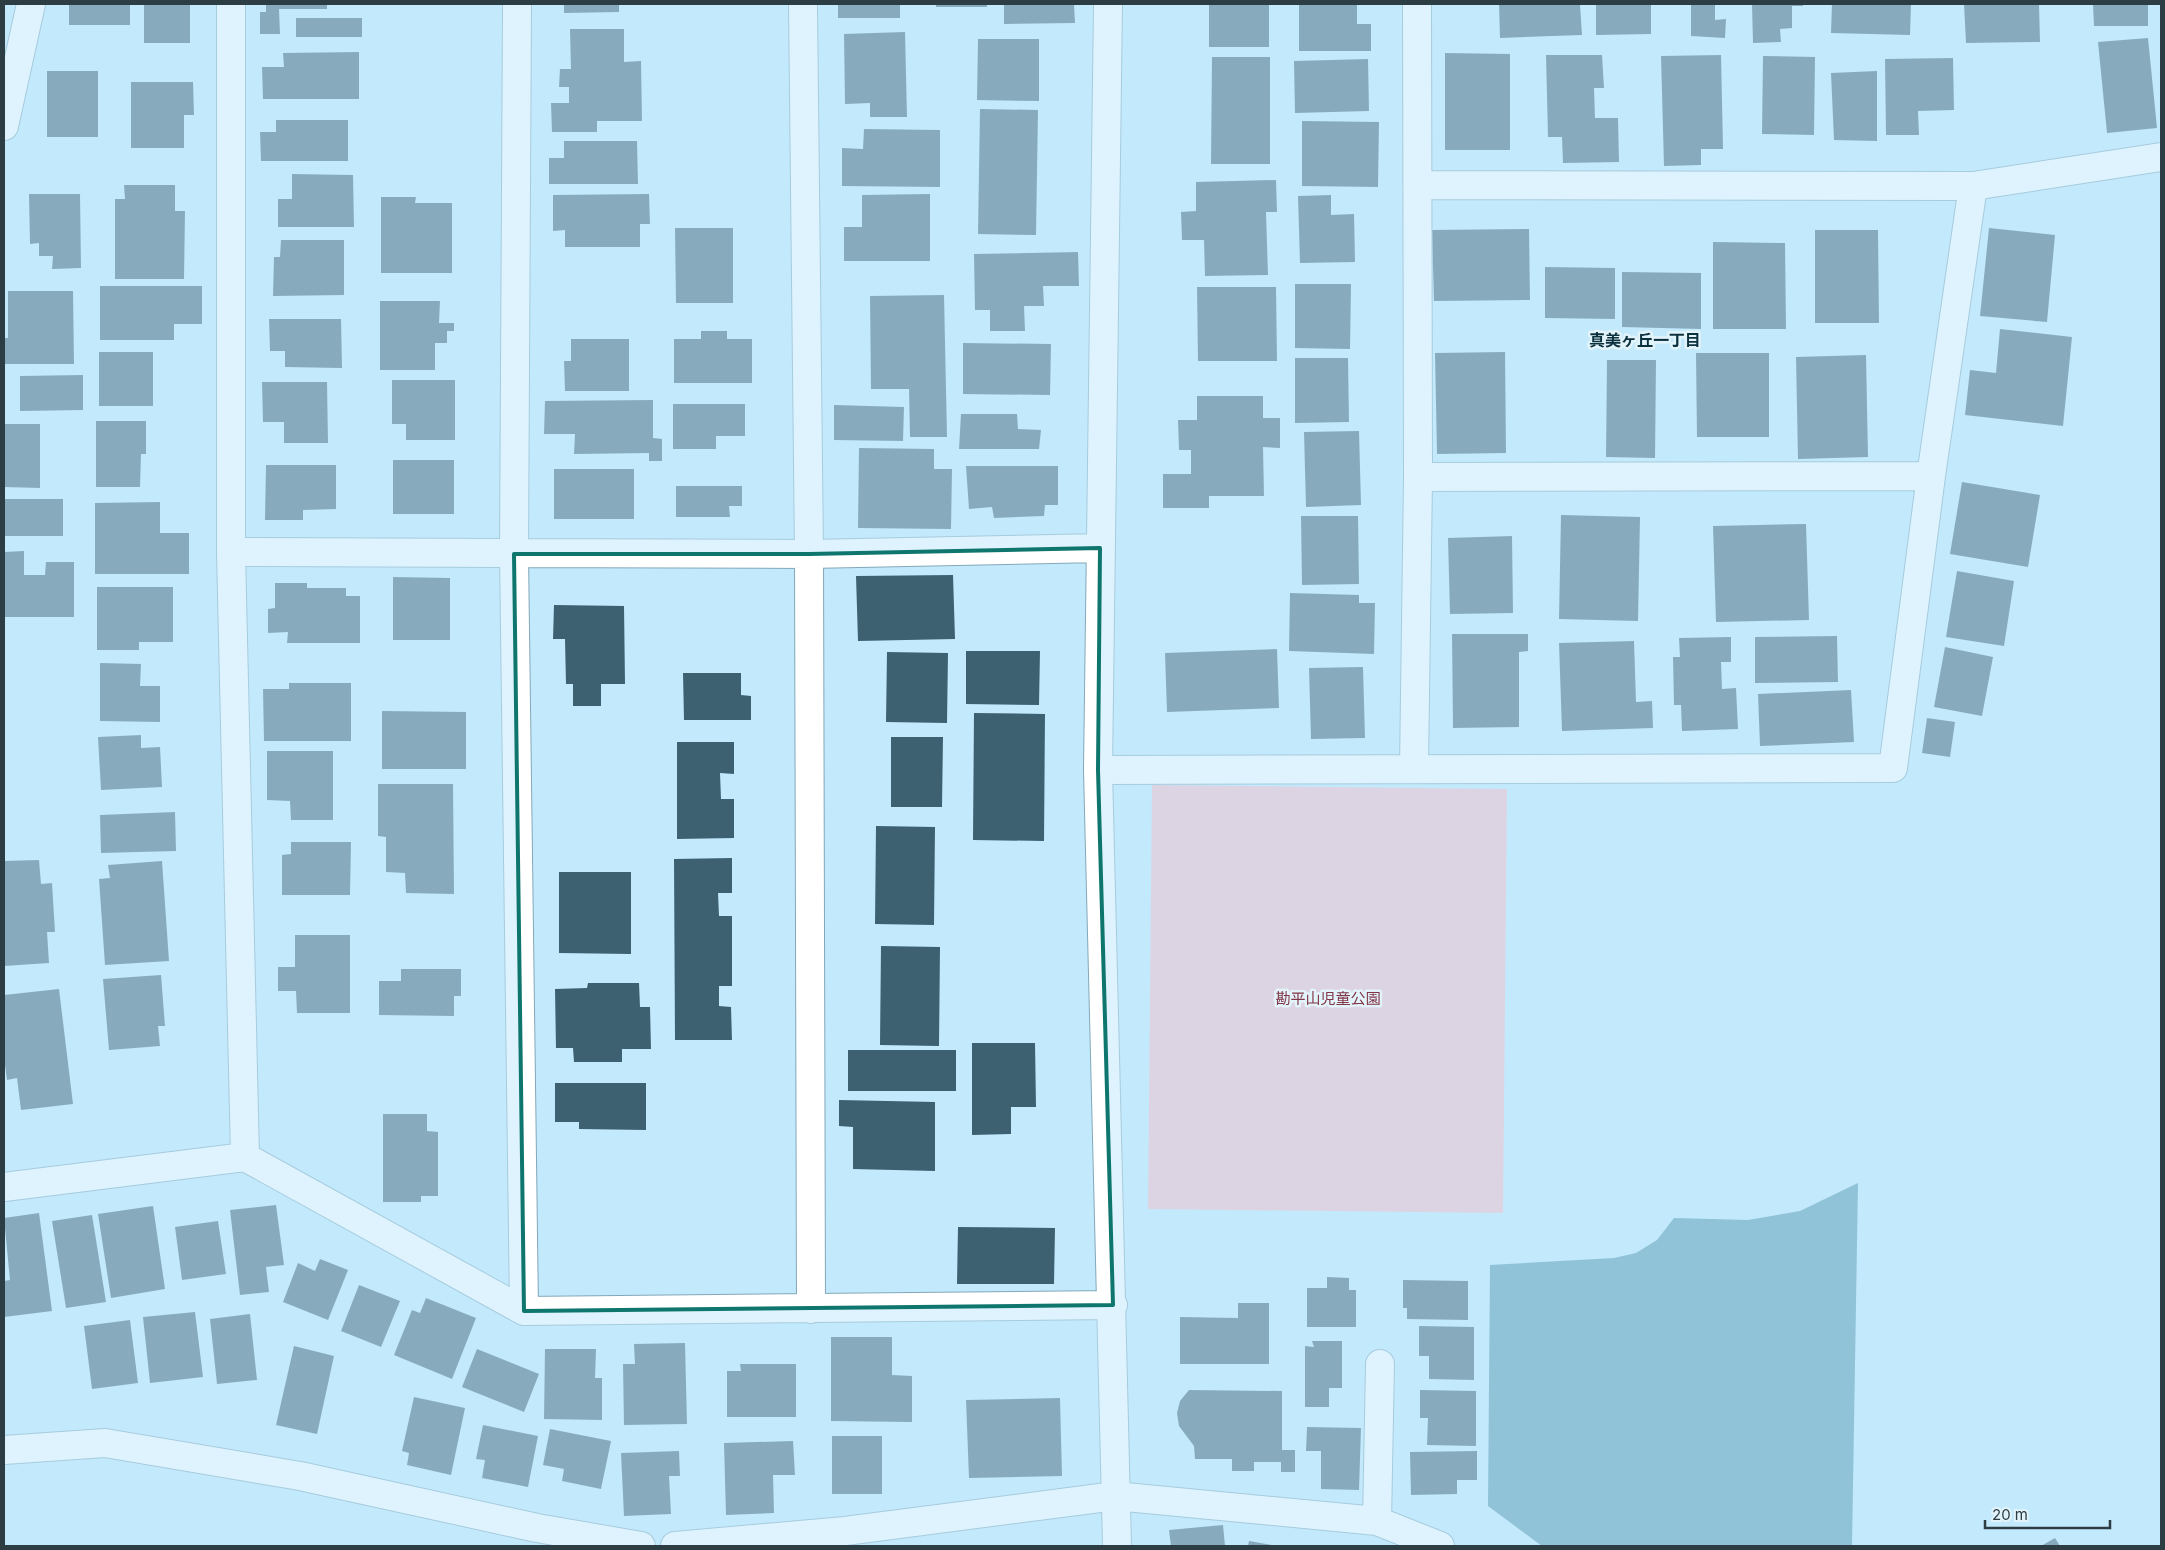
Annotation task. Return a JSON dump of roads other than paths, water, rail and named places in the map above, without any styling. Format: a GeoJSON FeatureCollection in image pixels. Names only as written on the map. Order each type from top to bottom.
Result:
{"type":"FeatureCollection","features":[{"type":"Feature","properties":{"kind":"street"},"geometry":{"type":"LineString","coordinates":[[4,126],[30,4]]}},
{"type":"Feature","properties":{"kind":"street"},"geometry":{"type":"LineString","coordinates":[[231,4],[232,552],[245,1157]]}},
{"type":"Feature","properties":{"kind":"street"},"geometry":{"type":"LineString","coordinates":[[517,4],[514,554],[524,1311]]}},
{"type":"Feature","properties":{"kind":"street"},"geometry":{"type":"LineString","coordinates":[[804,4],[810,1309]]}},
{"type":"Feature","properties":{"kind":"street"},"geometry":{"type":"LineString","coordinates":[[1108,4],[1098,770],[1113,1305],[1115,1496],[1118,1546]]}},
{"type":"Feature","properties":{"kind":"street"},"geometry":{"type":"LineString","coordinates":[[1414,769],[1418,478],[1417,4]]}},
{"type":"Feature","properties":{"kind":"street"},"geometry":{"type":"LineString","coordinates":[[1418,185],[1973,186],[2161,157]]}},
{"type":"Feature","properties":{"kind":"street"},"geometry":{"type":"LineString","coordinates":[[1098,770],[1893,768],[1931,476],[1973,186]]}},
{"type":"Feature","properties":{"kind":"street"},"geometry":{"type":"LineString","coordinates":[[1418,478],[1931,476]]}},
{"type":"Feature","properties":{"kind":"street"},"geometry":{"type":"LineString","coordinates":[[232,552],[808,554],[1100,548]]}},
{"type":"Feature","properties":{"kind":"street"},"geometry":{"type":"LineString","coordinates":[[4,1187],[245,1157],[524,1311],[1113,1305]]}},
{"type":"Feature","properties":{"kind":"street"},"geometry":{"type":"LineString","coordinates":[[1378,1521],[1380,1364]]}},
{"type":"Feature","properties":{"kind":"street"},"geometry":{"type":"LineString","coordinates":[[4,1450],[105,1444],[300,1476],[538,1537],[641,1546]]}},
{"type":"Feature","properties":{"kind":"street"},"geometry":{"type":"LineString","coordinates":[[675,1546],[845,1531],[1115,1496],[1378,1521],[1440,1546]]}},
{"type":"Feature","properties":{"kind":"water"},"geometry":{"type":"Polygon","coordinates":[[[1858,1183],[1852,1546],[1542,1546],[1488,1506],[1490,1265],[1614,1258],[1636,1253],[1657,1240],[1674,1218],[1748,1220],[1800,1211],[1858,1183]]]}},
{"type":"Feature","properties":{"kind":"district","name":"真美ヶ丘一丁目"},"geometry":{"type":"Point","coordinates":[1645,340]}},
{"type":"Feature","properties":{"kind":"park label","name":"勘平山児童公園"},"geometry":{"type":"Point","coordinates":[1328,999]}}]}
